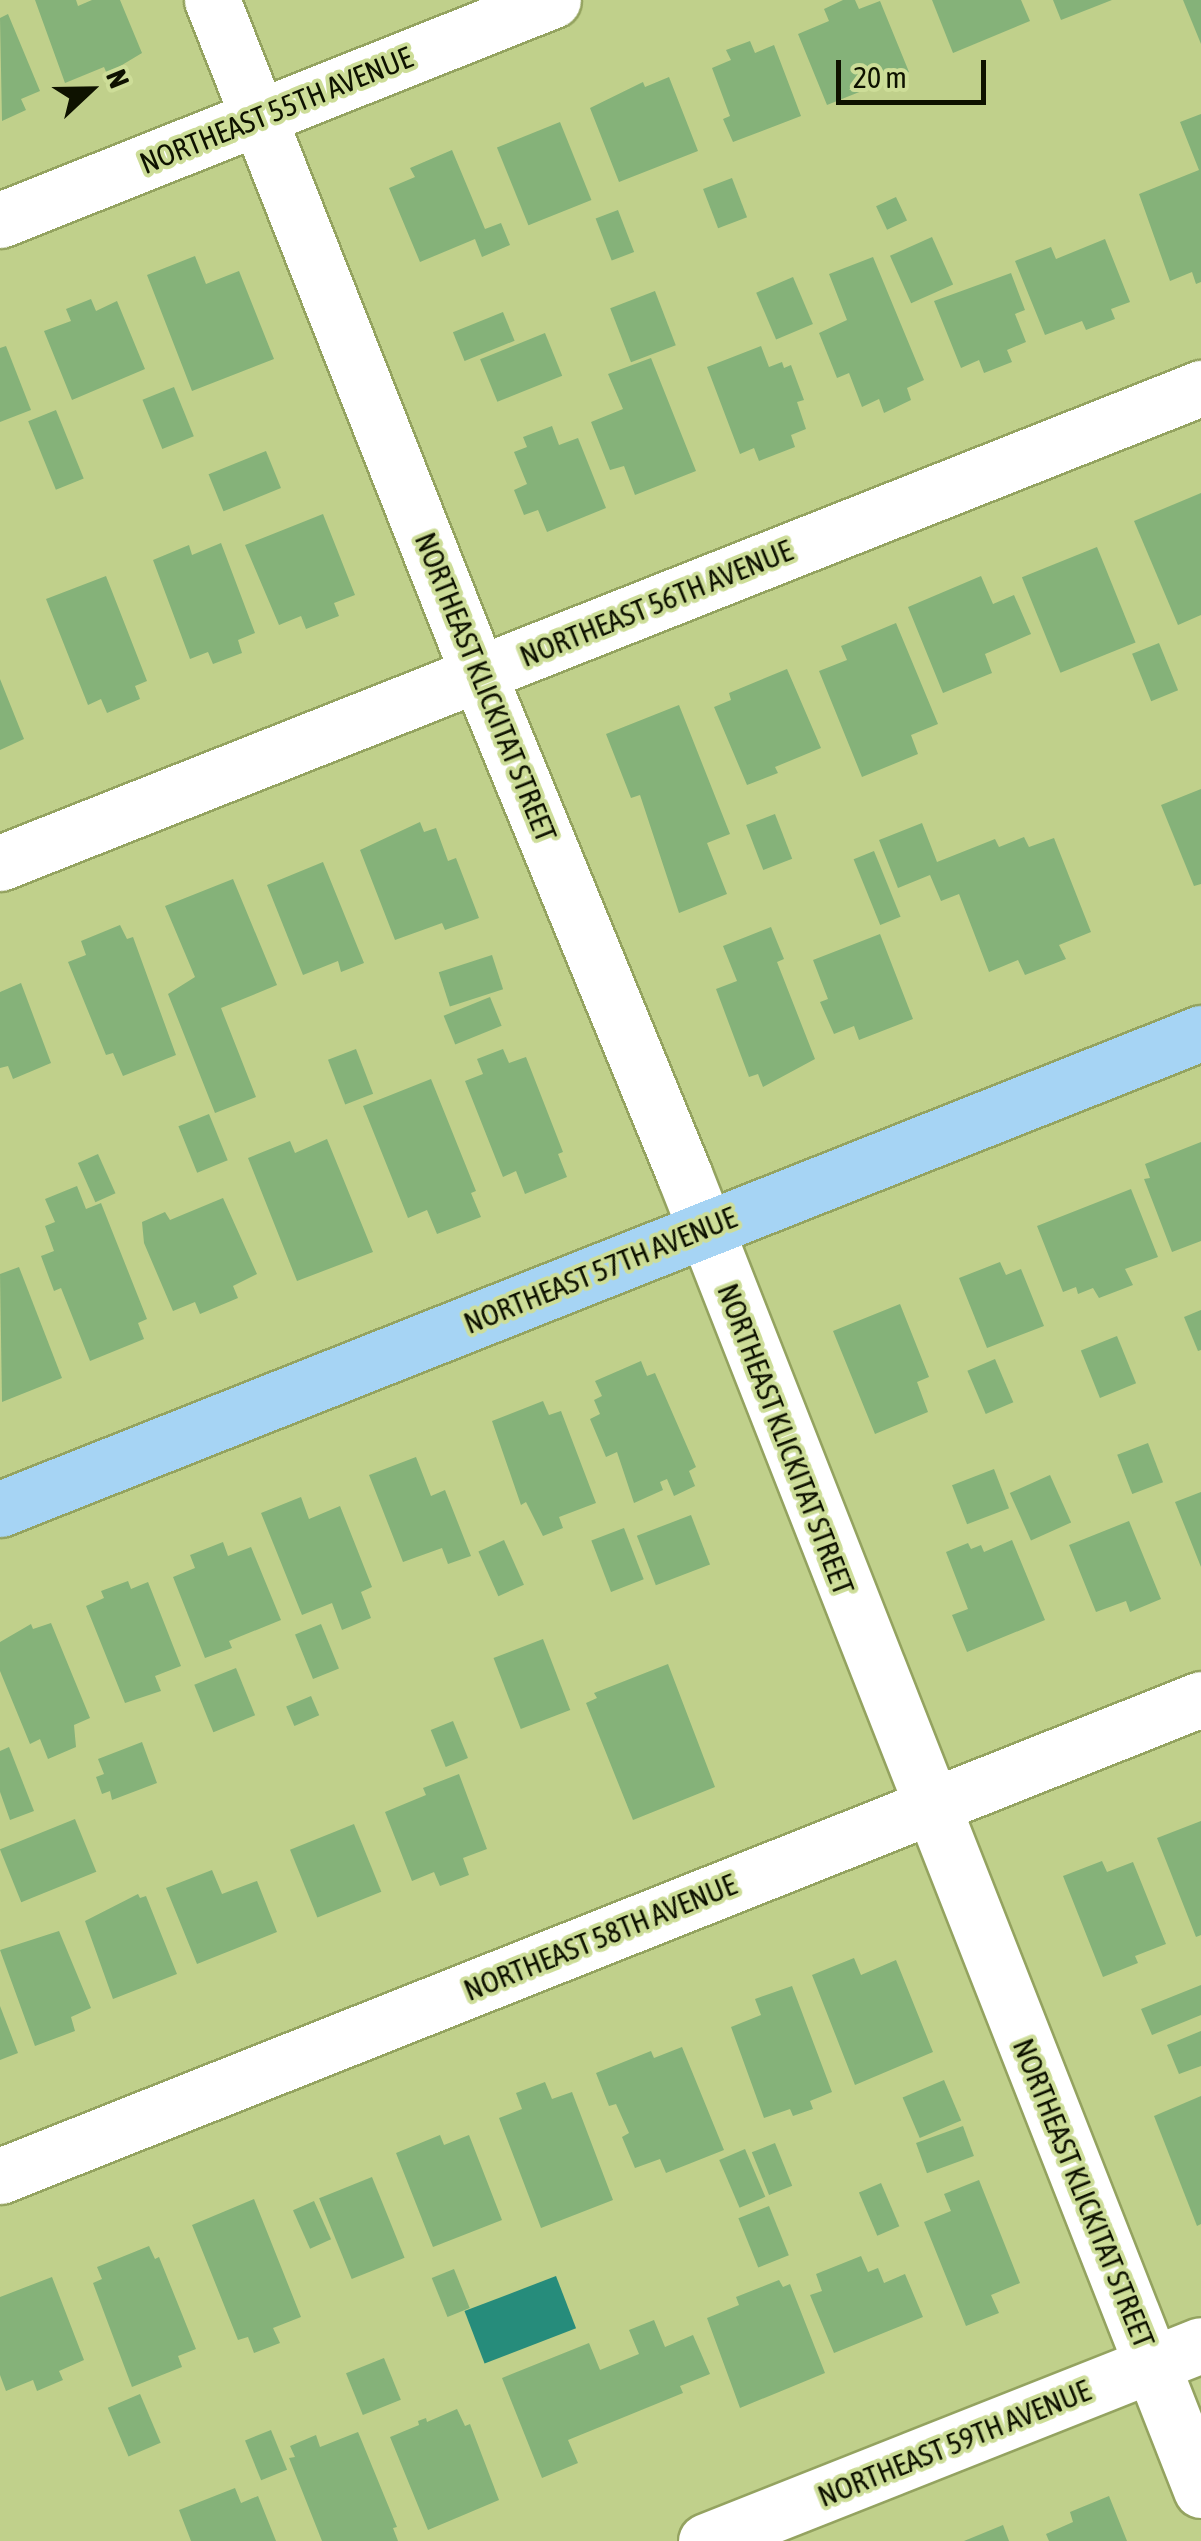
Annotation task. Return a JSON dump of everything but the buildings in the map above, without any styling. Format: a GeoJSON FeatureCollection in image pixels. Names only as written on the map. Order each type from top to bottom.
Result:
{"type":"FeatureCollection","features":[{"type":"Feature","properties":{"kind":"main road","name":"NORTHEAST 57TH AVENUE"},"geometry":{"type":"LineString","coordinates":[[0,1509],[1201,1032]]}},
{"type":"Feature","properties":{"kind":"street","name":"NORTHEAST KLICKITAT STREET"},"geometry":{"type":"LineString","coordinates":[[212,0],[704,1229],[930,1806],[1176,2355],[1201,2490]]}},
{"type":"Feature","properties":{"kind":"street","name":"NORTHEAST 55TH AVENUE"},"geometry":{"type":"LineString","coordinates":[[0,220],[553,0]]}},
{"type":"Feature","properties":{"kind":"street","name":"NORTHEAST 56TH AVENUE"},"geometry":{"type":"LineString","coordinates":[[0,862],[1201,388]]}},
{"type":"Feature","properties":{"kind":"street","name":"NORTHEAST 58TH AVENUE"},"geometry":{"type":"LineString","coordinates":[[0,2176],[1201,1700]]}},
{"type":"Feature","properties":{"kind":"street","name":"NORTHEAST 59TH AVENUE"},"geometry":{"type":"LineString","coordinates":[[706,2541],[1176,2355]]}},
{"type":"Feature","properties":{"kind":"water"},"geometry":{"type":"Polygon","coordinates":[[[556,2276],[576,2328],[485,2363],[465,2311],[556,2276]]]}}]}
